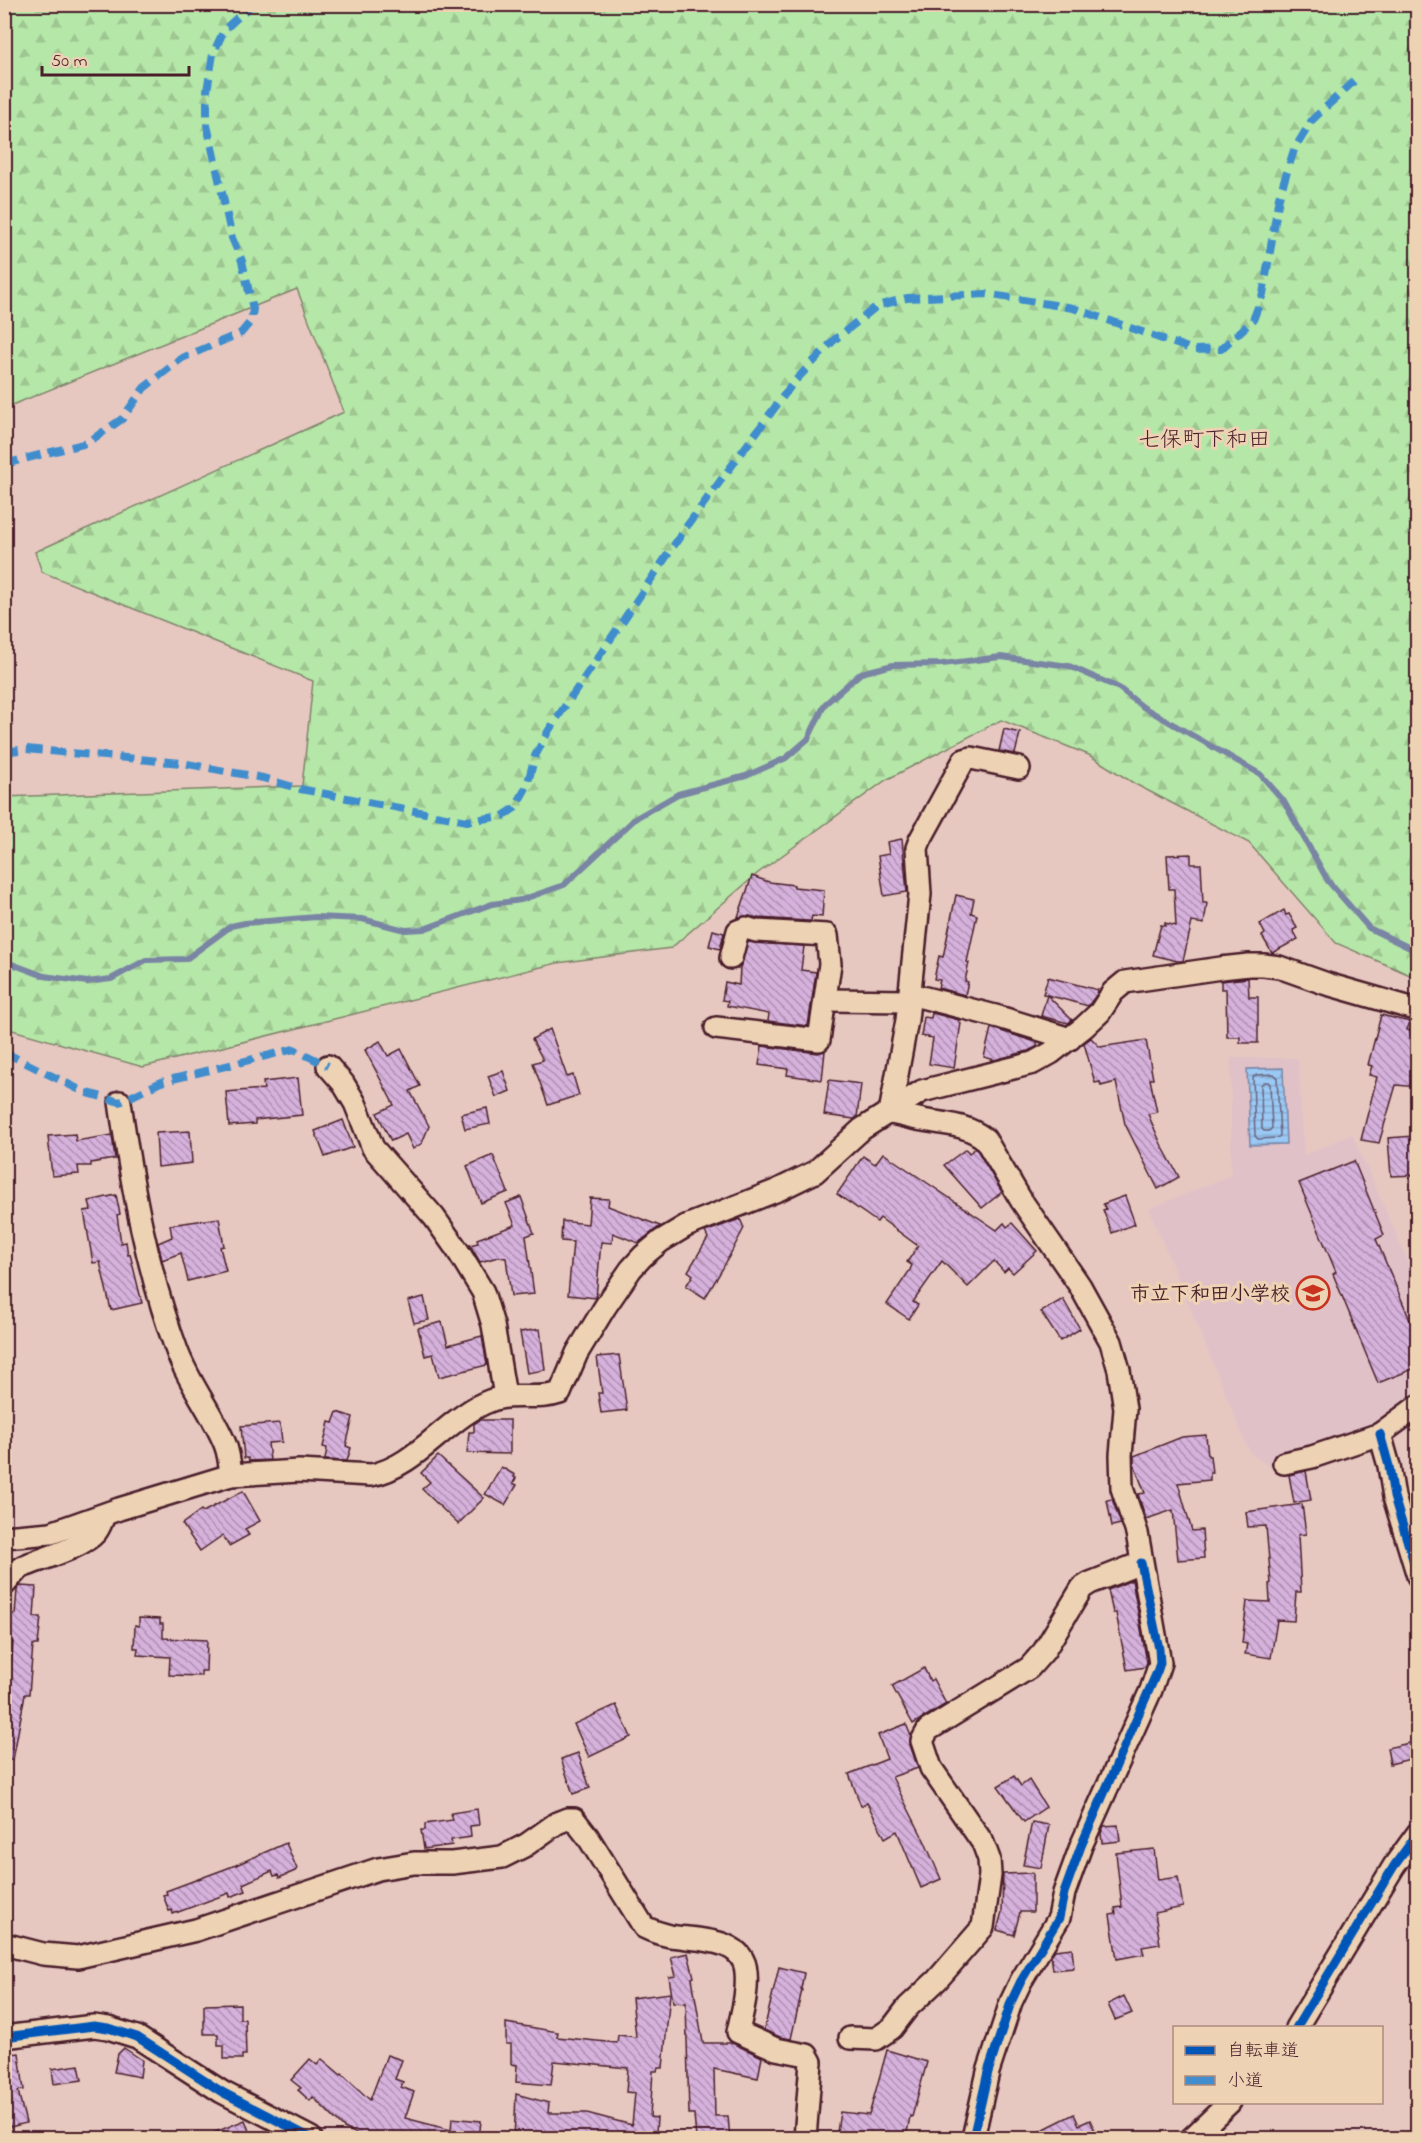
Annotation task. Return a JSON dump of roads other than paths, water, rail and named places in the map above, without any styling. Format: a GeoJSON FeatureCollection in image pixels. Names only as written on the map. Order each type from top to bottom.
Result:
{"type":"FeatureCollection","features":[{"type":"Feature","properties":{"kind":"street"},"geometry":{"type":"LineString","coordinates":[[890,1113],[902,1060],[920,894],[917,848],[964,760],[971,758],[1019,768]]}},
{"type":"Feature","properties":{"kind":"street"},"geometry":{"type":"LineString","coordinates":[[716,1028],[819,1040],[830,964],[827,935],[756,931],[746,928],[738,931],[731,958]]}},
{"type":"Feature","properties":{"kind":"street"},"geometry":{"type":"LineString","coordinates":[[4,1537],[51,1533],[231,1475],[275,1471],[371,1475],[386,1472],[463,1415],[492,1400],[505,1396],[529,1397],[560,1393],[577,1353],[605,1307],[631,1269],[662,1241],[686,1226],[810,1175],[862,1129],[922,1091],[1033,1063],[1070,1039],[1100,1012],[1113,992],[1125,982],[1249,965],[1279,967],[1327,984],[1418,1010]]}},
{"type":"Feature","properties":{"kind":"street"},"geometry":{"type":"LineString","coordinates":[[826,1000],[909,998],[1036,1027],[1070,1039]]}},
{"type":"Feature","properties":{"kind":"street"},"geometry":{"type":"LineString","coordinates":[[328,1066],[343,1083],[355,1103],[373,1148],[434,1217],[483,1292],[493,1325],[505,1396]]}},
{"type":"Feature","properties":{"kind":"street"},"geometry":{"type":"LineString","coordinates":[[120,1102],[132,1185],[142,1232],[168,1324],[184,1369],[226,1445],[231,1475]]}},
{"type":"Feature","properties":{"kind":"street"},"geometry":{"type":"LineString","coordinates":[[890,1113],[959,1125],[976,1132],[985,1139],[1021,1200],[1062,1257],[1111,1342],[1125,1408],[1120,1455],[1122,1488],[1137,1533],[1159,1649],[1160,1663],[1157,1672],[1082,1846],[1064,1893],[1059,1918],[1011,2002],[988,2072],[973,2139]]}},
{"type":"Feature","properties":{"kind":"street"},"geometry":{"type":"LineString","coordinates":[[1284,1463],[1312,1457],[1380,1434],[1418,1406]]}},
{"type":"Feature","properties":{"kind":"street"},"geometry":{"type":"LineString","coordinates":[[1380,1434],[1389,1466],[1394,1497],[1418,1576]]}},
{"type":"Feature","properties":{"kind":"street"},"geometry":{"type":"LineString","coordinates":[[4,1585],[17,1570],[24,1566],[91,1537],[100,1526],[104,1515]]}},
{"type":"Feature","properties":{"kind":"street"},"geometry":{"type":"LineString","coordinates":[[850,2038],[876,2039],[892,2028],[908,2007],[937,1980],[983,1927],[990,1875],[989,1859],[983,1843],[931,1768],[922,1741],[928,1730],[1029,1668],[1044,1651],[1082,1588],[1141,1563]]}},
{"type":"Feature","properties":{"kind":"street"},"geometry":{"type":"LineString","coordinates":[[4,1944],[43,1954],[78,1958],[196,1930],[378,1869],[414,1863],[453,1863],[502,1857],[526,1845],[557,1823],[567,1819],[574,1820],[588,1837],[644,1927],[670,1936],[704,1940],[732,1947],[744,1961],[745,1993],[738,2032],[776,2049],[807,2055],[811,2062],[804,2139]]}},
{"type":"Feature","properties":{"kind":"street"},"geometry":{"type":"LineString","coordinates":[[1297,2026],[1394,1866],[1418,1833]]}},
{"type":"Feature","properties":{"kind":"street"},"geometry":{"type":"LineString","coordinates":[[4,2037],[94,2026],[123,2032],[137,2037],[222,2092],[310,2139]]}},
{"type":"Feature","properties":{"kind":"street"},"geometry":{"type":"LineString","coordinates":[[1192,2139],[1229,2104]]}},
{"type":"Feature","properties":{"kind":"water"},"geometry":{"type":"Polygon","coordinates":[[[1283,1068],[1286,1144],[1250,1145],[1247,1069],[1283,1068]]]}},
{"type":"Feature","properties":{"kind":"waterway"},"geometry":{"type":"LineString","coordinates":[[4,961],[44,976],[87,982],[111,979],[146,960],[186,959],[231,926],[245,923],[316,917],[362,919],[405,930],[424,929],[492,904],[521,900],[564,885],[636,818],[678,794],[746,776],[786,758],[808,739],[825,704],[861,673],[893,665],[942,664],[1001,657],[1069,666],[1119,688],[1143,707],[1260,774],[1283,800],[1328,881],[1369,928],[1418,952]]}},
{"type":"Feature","properties":{"kind":"place","name":"市立下和田小学校"},"geometry":{"type":"Point","coordinates":[1313,1293]}},
{"type":"Feature","properties":{"kind":"district","name":"七保町下和田"},"geometry":{"type":"Point","coordinates":[1204,438]}}]}
